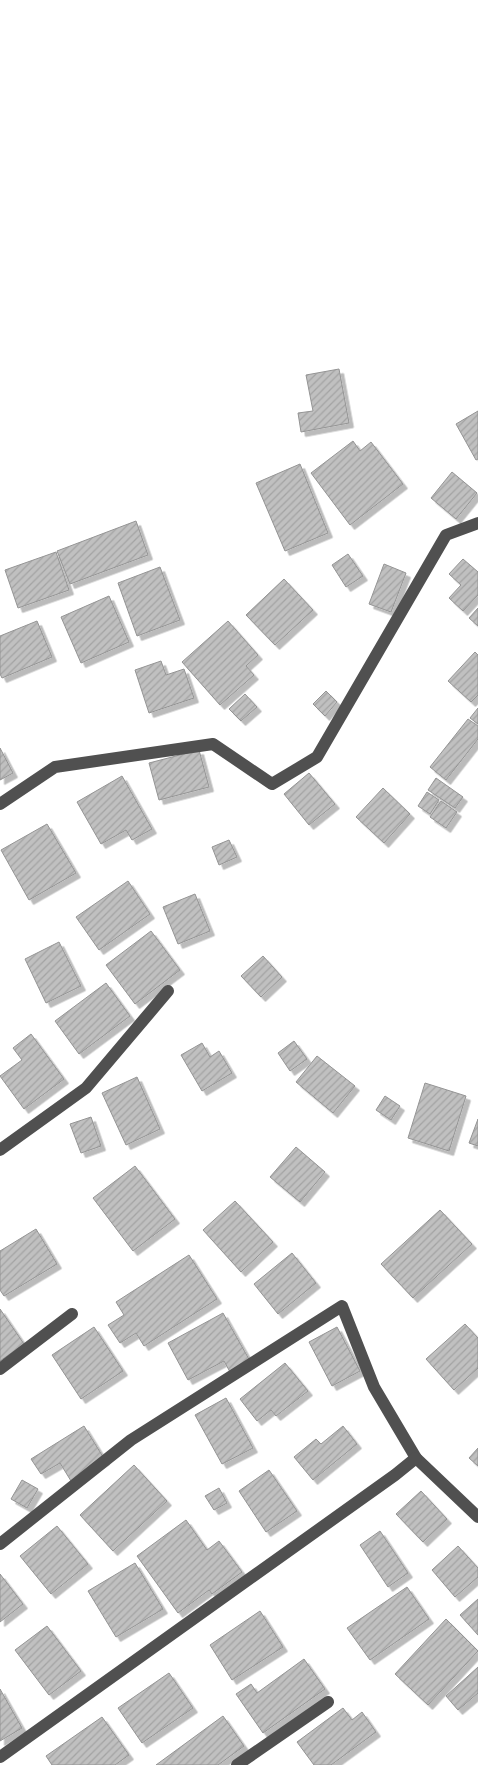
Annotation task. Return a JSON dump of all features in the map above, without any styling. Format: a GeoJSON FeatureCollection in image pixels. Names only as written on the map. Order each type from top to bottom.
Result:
{"type":"FeatureCollection","features":[{"type":"Feature","properties":{"kind":"street"},"geometry":{"type":"LineString","coordinates":[[0,804],[55,767],[213,744],[272,784],[317,757],[446,535],[478,523]]}},
{"type":"Feature","properties":{"kind":"street"},"geometry":{"type":"LineString","coordinates":[[0,1150],[86,1088],[168,991]]}},
{"type":"Feature","properties":{"kind":"street"},"geometry":{"type":"LineString","coordinates":[[0,1544],[131,1440],[342,1306],[374,1387],[416,1458],[478,1517]]}},
{"type":"Feature","properties":{"kind":"street"},"geometry":{"type":"LineString","coordinates":[[0,1369],[72,1314]]}},
{"type":"Feature","properties":{"kind":"street"},"geometry":{"type":"LineString","coordinates":[[0,1757],[387,1481],[416,1458]]}},
{"type":"Feature","properties":{"kind":"street"},"geometry":{"type":"LineString","coordinates":[[237,1765],[328,1702]]}},
{"type":"Feature","properties":{"kind":"building"},"geometry":{"type":"Polygon","coordinates":[[[339,369],[349,423],[301,432],[298,413],[313,411],[306,375],[339,369]]]}},
{"type":"Feature","properties":{"kind":"building"},"geometry":{"type":"Polygon","coordinates":[[[478,411],[478,459],[476,460],[456,424],[478,411]]]}},
{"type":"Feature","properties":{"kind":"building"},"geometry":{"type":"Polygon","coordinates":[[[353,441],[360,451],[371,442],[403,484],[350,525],[311,473],[353,441]]]}},
{"type":"Feature","properties":{"kind":"building"},"geometry":{"type":"Polygon","coordinates":[[[300,464],[328,533],[285,551],[256,483],[300,464]]]}},
{"type":"Feature","properties":{"kind":"building"},"geometry":{"type":"Polygon","coordinates":[[[452,472],[477,493],[456,519],[431,498],[452,472]]]}},
{"type":"Feature","properties":{"kind":"building"},"geometry":{"type":"Polygon","coordinates":[[[136,521],[148,555],[70,584],[57,551],[136,521]]]}},
{"type":"Feature","properties":{"kind":"building"},"geometry":{"type":"Polygon","coordinates":[[[56,552],[69,590],[18,608],[5,570],[56,552]]]}},
{"type":"Feature","properties":{"kind":"building"},"geometry":{"type":"Polygon","coordinates":[[[348,554],[363,576],[346,587],[332,565],[348,554]]]}},
{"type":"Feature","properties":{"kind":"building"},"geometry":{"type":"Polygon","coordinates":[[[463,559],[478,572],[478,595],[463,611],[449,598],[461,585],[449,574],[463,559]]]}},
{"type":"Feature","properties":{"kind":"building"},"geometry":{"type":"Polygon","coordinates":[[[384,564],[406,573],[391,612],[369,604],[384,564]]]}},
{"type":"Feature","properties":{"kind":"building"},"geometry":{"type":"Polygon","coordinates":[[[160,567],[180,620],[137,636],[118,583],[160,567]]]}},
{"type":"Feature","properties":{"kind":"building"},"geometry":{"type":"Polygon","coordinates":[[[284,579],[313,610],[275,645],[246,615],[284,579]]]}},
{"type":"Feature","properties":{"kind":"building"},"geometry":{"type":"Polygon","coordinates":[[[109,596],[129,642],[81,663],[61,617],[109,596]]]}},
{"type":"Feature","properties":{"kind":"building"},"geometry":{"type":"Polygon","coordinates":[[[478,608],[478,626],[469,618],[478,608]]]}},
{"type":"Feature","properties":{"kind":"building"},"geometry":{"type":"Polygon","coordinates":[[[37,621],[52,657],[2,678],[0,674],[0,636],[37,621]]]}},
{"type":"Feature","properties":{"kind":"building"},"geometry":{"type":"Polygon","coordinates":[[[228,621],[258,655],[246,666],[254,675],[220,705],[182,662],[228,621]]]}},
{"type":"Feature","properties":{"kind":"building"},"geometry":{"type":"Polygon","coordinates":[[[475,652],[478,655],[478,695],[471,702],[448,681],[475,652]]]}},
{"type":"Feature","properties":{"kind":"building"},"geometry":{"type":"Polygon","coordinates":[[[161,661],[166,675],[184,669],[194,698],[149,713],[135,670],[161,661]]]}},
{"type":"Feature","properties":{"kind":"building"},"geometry":{"type":"Polygon","coordinates":[[[326,691],[337,702],[325,716],[313,704],[326,691]]]}},
{"type":"Feature","properties":{"kind":"building"},"geometry":{"type":"Polygon","coordinates":[[[245,694],[257,707],[241,721],[229,709],[245,694]]]}},
{"type":"Feature","properties":{"kind":"building"},"geometry":{"type":"Polygon","coordinates":[[[478,708],[478,724],[470,718],[478,708]]]}},
{"type":"Feature","properties":{"kind":"building"},"geometry":{"type":"Polygon","coordinates":[[[468,719],[478,726],[478,739],[446,780],[430,767],[468,719]]]}},
{"type":"Feature","properties":{"kind":"building"},"geometry":{"type":"Polygon","coordinates":[[[0,748],[13,773],[0,780],[0,748]]]}},
{"type":"Feature","properties":{"kind":"building"},"geometry":{"type":"Polygon","coordinates":[[[199,750],[209,787],[159,800],[149,763],[199,750]]]}},
{"type":"Feature","properties":{"kind":"building"},"geometry":{"type":"Polygon","coordinates":[[[309,773],[335,804],[309,825],[284,794],[309,773]]]}},
{"type":"Feature","properties":{"kind":"building"},"geometry":{"type":"Polygon","coordinates":[[[122,776],[152,829],[132,840],[126,830],[101,844],[77,802],[122,776]]]}},
{"type":"Feature","properties":{"kind":"building"},"geometry":{"type":"Polygon","coordinates":[[[436,778],[463,797],[455,808],[428,790],[436,778]]]}},
{"type":"Feature","properties":{"kind":"building"},"geometry":{"type":"Polygon","coordinates":[[[383,788],[410,814],[384,843],[356,817],[383,788]]]}},
{"type":"Feature","properties":{"kind":"building"},"geometry":{"type":"Polygon","coordinates":[[[427,792],[439,800],[430,814],[418,806],[427,792]]]}},
{"type":"Feature","properties":{"kind":"building"},"geometry":{"type":"Polygon","coordinates":[[[441,801],[457,812],[446,828],[430,817],[441,801]]]}},
{"type":"Feature","properties":{"kind":"building"},"geometry":{"type":"Polygon","coordinates":[[[47,824],[76,873],[29,900],[1,850],[47,824]]]}},
{"type":"Feature","properties":{"kind":"building"},"geometry":{"type":"Polygon","coordinates":[[[229,840],[237,857],[219,865],[212,847],[229,840]]]}},
{"type":"Feature","properties":{"kind":"building"},"geometry":{"type":"Polygon","coordinates":[[[128,881],[150,914],[99,950],[76,917],[128,881]]]}},
{"type":"Feature","properties":{"kind":"building"},"geometry":{"type":"Polygon","coordinates":[[[195,894],[210,931],[178,944],[163,907],[195,894]]]}},
{"type":"Feature","properties":{"kind":"building"},"geometry":{"type":"Polygon","coordinates":[[[151,931],[180,970],[135,1004],[106,965],[151,931]]]}},
{"type":"Feature","properties":{"kind":"building"},"geometry":{"type":"Polygon","coordinates":[[[59,942],[81,986],[46,1003],[25,959],[59,942]]]}},
{"type":"Feature","properties":{"kind":"building"},"geometry":{"type":"Polygon","coordinates":[[[263,956],[282,977],[261,997],[241,976],[263,956]]]}},
{"type":"Feature","properties":{"kind":"building"},"geometry":{"type":"Polygon","coordinates":[[[106,983],[130,1016],[79,1054],[55,1021],[106,983]]]}},
{"type":"Feature","properties":{"kind":"building"},"geometry":{"type":"Polygon","coordinates":[[[31,1034],[64,1079],[24,1109],[0,1076],[22,1060],[13,1048],[31,1034]]]}},
{"type":"Feature","properties":{"kind":"building"},"geometry":{"type":"Polygon","coordinates":[[[294,1041],[307,1059],[290,1071],[278,1053],[294,1041]]]}},
{"type":"Feature","properties":{"kind":"building"},"geometry":{"type":"Polygon","coordinates":[[[202,1043],[210,1057],[219,1051],[232,1073],[202,1091],[181,1055],[202,1043]]]}},
{"type":"Feature","properties":{"kind":"building"},"geometry":{"type":"Polygon","coordinates":[[[317,1056],[355,1086],[333,1113],[296,1082],[317,1056]]]}},
{"type":"Feature","properties":{"kind":"building"},"geometry":{"type":"Polygon","coordinates":[[[137,1077],[160,1129],[126,1145],[102,1093],[137,1077]]]}},
{"type":"Feature","properties":{"kind":"building"},"geometry":{"type":"Polygon","coordinates":[[[425,1083],[466,1096],[449,1151],[408,1138],[425,1083]]]}},
{"type":"Feature","properties":{"kind":"building"},"geometry":{"type":"Polygon","coordinates":[[[385,1096],[400,1106],[391,1120],[376,1110],[385,1096]]]}},
{"type":"Feature","properties":{"kind":"building"},"geometry":{"type":"Polygon","coordinates":[[[91,1117],[101,1146],[81,1153],[70,1124],[91,1117]]]}},
{"type":"Feature","properties":{"kind":"building"},"geometry":{"type":"Polygon","coordinates":[[[478,1119],[478,1146],[469,1143],[478,1119]]]}},
{"type":"Feature","properties":{"kind":"building"},"geometry":{"type":"Polygon","coordinates":[[[296,1147],[325,1172],[300,1202],[270,1177],[296,1147]]]}},
{"type":"Feature","properties":{"kind":"building"},"geometry":{"type":"Polygon","coordinates":[[[135,1166],[175,1219],[133,1251],[93,1198],[135,1166]]]}},
{"type":"Feature","properties":{"kind":"building"},"geometry":{"type":"Polygon","coordinates":[[[235,1201],[273,1242],[241,1272],[203,1230],[235,1201]]]}},
{"type":"Feature","properties":{"kind":"building"},"geometry":{"type":"Polygon","coordinates":[[[440,1210],[472,1244],[413,1298],[381,1264],[440,1210]]]}},
{"type":"Feature","properties":{"kind":"building"},"geometry":{"type":"Polygon","coordinates":[[[36,1229],[57,1264],[4,1296],[0,1290],[0,1251],[36,1229]]]}},
{"type":"Feature","properties":{"kind":"building"},"geometry":{"type":"Polygon","coordinates":[[[292,1253],[316,1283],[278,1314],[254,1284],[292,1253]]]}},
{"type":"Feature","properties":{"kind":"building"},"geometry":{"type":"Polygon","coordinates":[[[189,1255],[217,1299],[144,1346],[136,1333],[120,1343],[108,1325],[124,1315],[116,1302],[189,1255]]]}},
{"type":"Feature","properties":{"kind":"building"},"geometry":{"type":"Polygon","coordinates":[[[0,1309],[24,1344],[0,1361],[0,1309]]]}},
{"type":"Feature","properties":{"kind":"building"},"geometry":{"type":"Polygon","coordinates":[[[223,1313],[250,1361],[230,1372],[224,1361],[188,1380],[168,1343],[223,1313]]]}},
{"type":"Feature","properties":{"kind":"building"},"geometry":{"type":"Polygon","coordinates":[[[465,1324],[478,1338],[478,1368],[454,1390],[426,1359],[465,1324]]]}},
{"type":"Feature","properties":{"kind":"building"},"geometry":{"type":"Polygon","coordinates":[[[94,1327],[123,1371],[81,1399],[52,1355],[94,1327]]]}},
{"type":"Feature","properties":{"kind":"building"},"geometry":{"type":"Polygon","coordinates":[[[337,1327],[360,1371],[332,1386],[309,1342],[337,1327]]]}},
{"type":"Feature","properties":{"kind":"building"},"geometry":{"type":"Polygon","coordinates":[[[285,1363],[308,1391],[276,1416],[271,1410],[257,1421],[240,1399],[285,1363]]]}},
{"type":"Feature","properties":{"kind":"building"},"geometry":{"type":"Polygon","coordinates":[[[226,1398],[253,1448],[222,1464],[195,1415],[226,1398]]]}},
{"type":"Feature","properties":{"kind":"building"},"geometry":{"type":"Polygon","coordinates":[[[84,1426],[105,1460],[71,1481],[60,1463],[41,1474],[31,1459],[84,1426]]]}},
{"type":"Feature","properties":{"kind":"building"},"geometry":{"type":"Polygon","coordinates":[[[343,1426],[357,1444],[313,1480],[294,1457],[316,1439],[321,1444],[343,1426]]]}},
{"type":"Feature","properties":{"kind":"building"},"geometry":{"type":"Polygon","coordinates":[[[478,1448],[478,1466],[469,1458],[478,1448]]]}},
{"type":"Feature","properties":{"kind":"building"},"geometry":{"type":"Polygon","coordinates":[[[134,1465],[167,1501],[113,1551],[80,1515],[134,1465]]]}},
{"type":"Feature","properties":{"kind":"building"},"geometry":{"type":"Polygon","coordinates":[[[269,1470],[297,1511],[266,1532],[239,1491],[269,1470]]]}},
{"type":"Feature","properties":{"kind":"building"},"geometry":{"type":"Polygon","coordinates":[[[22,1480],[38,1489],[27,1508],[11,1499],[22,1480]]]}},
{"type":"Feature","properties":{"kind":"building"},"geometry":{"type":"Polygon","coordinates":[[[219,1488],[227,1503],[214,1510],[205,1496],[219,1488]]]}},
{"type":"Feature","properties":{"kind":"building"},"geometry":{"type":"Polygon","coordinates":[[[421,1491],[447,1519],[423,1542],[396,1514],[421,1491]]]}},
{"type":"Feature","properties":{"kind":"building"},"geometry":{"type":"Polygon","coordinates":[[[186,1520],[207,1550],[219,1541],[242,1572],[212,1594],[209,1590],[178,1613],[137,1556],[186,1520]]]}},
{"type":"Feature","properties":{"kind":"building"},"geometry":{"type":"Polygon","coordinates":[[[57,1526],[88,1564],[51,1594],[20,1556],[57,1526]]]}},
{"type":"Feature","properties":{"kind":"building"},"geometry":{"type":"Polygon","coordinates":[[[380,1531],[408,1573],[388,1587],[360,1545],[380,1531]]]}},
{"type":"Feature","properties":{"kind":"building"},"geometry":{"type":"Polygon","coordinates":[[[458,1546],[478,1568],[478,1577],[455,1597],[432,1570],[458,1546]]]}},
{"type":"Feature","properties":{"kind":"building"},"geometry":{"type":"Polygon","coordinates":[[[135,1563],[163,1609],[116,1637],[88,1591],[135,1563]]]}},
{"type":"Feature","properties":{"kind":"building"},"geometry":{"type":"Polygon","coordinates":[[[0,1574],[23,1604],[0,1622],[0,1574]]]}},
{"type":"Feature","properties":{"kind":"building"},"geometry":{"type":"Polygon","coordinates":[[[407,1587],[429,1619],[370,1660],[347,1628],[407,1587]]]}},
{"type":"Feature","properties":{"kind":"building"},"geometry":{"type":"Polygon","coordinates":[[[478,1599],[478,1635],[460,1615],[478,1599]]]}},
{"type":"Feature","properties":{"kind":"building"},"geometry":{"type":"Polygon","coordinates":[[[260,1611],[283,1647],[232,1680],[210,1645],[260,1611]]]}},
{"type":"Feature","properties":{"kind":"building"},"geometry":{"type":"Polygon","coordinates":[[[446,1619],[478,1651],[428,1705],[395,1674],[446,1619]]]}},
{"type":"Feature","properties":{"kind":"building"},"geometry":{"type":"Polygon","coordinates":[[[47,1626],[81,1671],[49,1695],[15,1650],[47,1626]]]}},
{"type":"Feature","properties":{"kind":"building"},"geometry":{"type":"Polygon","coordinates":[[[304,1659],[325,1689],[263,1733],[236,1694],[251,1684],[257,1693],[304,1659]]]}},
{"type":"Feature","properties":{"kind":"building"},"geometry":{"type":"Polygon","coordinates":[[[478,1667],[478,1693],[458,1710],[446,1696],[478,1667]]]}},
{"type":"Feature","properties":{"kind":"building"},"geometry":{"type":"Polygon","coordinates":[[[169,1673],[193,1708],[142,1743],[118,1708],[169,1673]]]}},
{"type":"Feature","properties":{"kind":"building"},"geometry":{"type":"Polygon","coordinates":[[[0,1689],[22,1728],[0,1741],[0,1689]]]}},
{"type":"Feature","properties":{"kind":"building"},"geometry":{"type":"Polygon","coordinates":[[[343,1708],[352,1720],[362,1712],[376,1732],[331,1765],[314,1765],[297,1742],[343,1708]]]}},
{"type":"Feature","properties":{"kind":"building"},"geometry":{"type":"Polygon","coordinates":[[[223,1716],[244,1746],[218,1765],[156,1765],[223,1716]]]}},
{"type":"Feature","properties":{"kind":"building"},"geometry":{"type":"Polygon","coordinates":[[[102,1717],[129,1755],[115,1765],[52,1765],[46,1756],[102,1717]]]}}]}
